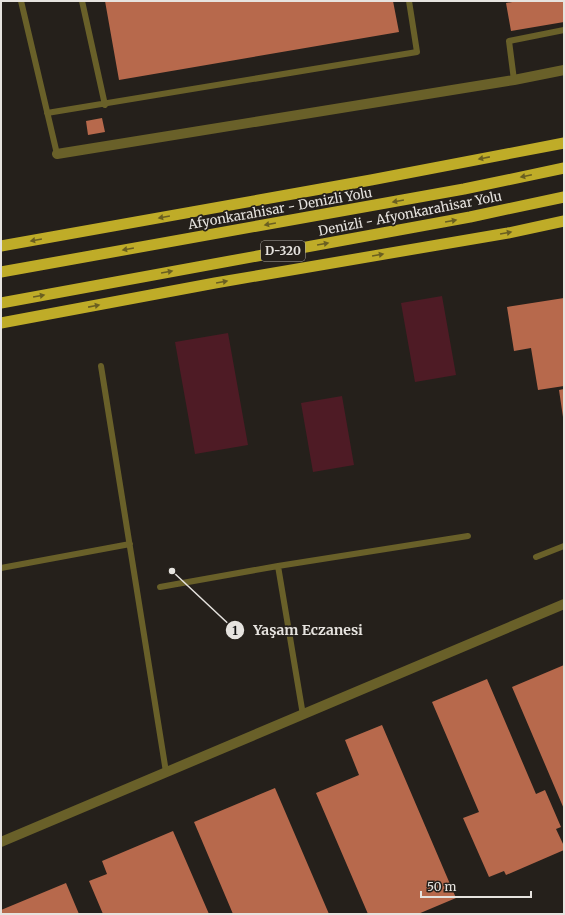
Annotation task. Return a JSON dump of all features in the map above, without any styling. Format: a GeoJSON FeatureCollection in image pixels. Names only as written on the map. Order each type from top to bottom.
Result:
{"type":"FeatureCollection","features":[{"type":"Feature","properties":{"kind":"highway"},"geometry":{"type":"LineString","coordinates":[[1,246],[371,180],[564,143]]}},
{"type":"Feature","properties":{"kind":"highway","name":"Afyonkarahisar - Denizli Yolu"},"geometry":{"type":"LineString","coordinates":[[1,272],[464,189],[564,168]]}},
{"type":"Feature","properties":{"kind":"highway","name":"Denizli - Afyonkarahisar Yolu"},"geometry":{"type":"LineString","coordinates":[[1,303],[462,219],[564,197]]}},
{"type":"Feature","properties":{"kind":"highway"},"geometry":{"type":"LineString","coordinates":[[1,323],[215,283],[508,233],[564,221]]}},
{"type":"Feature","properties":{"kind":"street"},"geometry":{"type":"LineString","coordinates":[[57,154],[514,80],[564,70]]}},
{"type":"Feature","properties":{"kind":"street"},"geometry":{"type":"LineString","coordinates":[[1,842],[564,604]]}},
{"type":"Feature","properties":{"kind":"lane"},"geometry":{"type":"LineString","coordinates":[[21,1],[57,154]]}},
{"type":"Feature","properties":{"kind":"lane"},"geometry":{"type":"LineString","coordinates":[[82,1],[105,105]]}},
{"type":"Feature","properties":{"kind":"lane"},"geometry":{"type":"LineString","coordinates":[[47,113],[105,105],[417,52],[409,1]]}},
{"type":"Feature","properties":{"kind":"lane"},"geometry":{"type":"LineString","coordinates":[[514,80],[509,41],[564,30]]}},
{"type":"Feature","properties":{"kind":"lane"},"geometry":{"type":"LineString","coordinates":[[101,366],[166,772]]}},
{"type":"Feature","properties":{"kind":"lane"},"geometry":{"type":"LineString","coordinates":[[160,587],[278,566],[468,536]]}},
{"type":"Feature","properties":{"kind":"lane"},"geometry":{"type":"LineString","coordinates":[[1,568],[130,544]]}},
{"type":"Feature","properties":{"kind":"lane"},"geometry":{"type":"LineString","coordinates":[[536,557],[564,546]]}},
{"type":"Feature","properties":{"kind":"lane"},"geometry":{"type":"LineString","coordinates":[[278,566],[303,715]]}},
{"type":"Feature","properties":{"kind":"shaded area"},"geometry":{"type":"Polygon","coordinates":[[[442,296],[456,375],[415,382],[401,303],[442,296]]]}},
{"type":"Feature","properties":{"kind":"shaded area"},"geometry":{"type":"Polygon","coordinates":[[[228,333],[248,445],[195,454],[175,342],[228,333]]]}},
{"type":"Feature","properties":{"kind":"shaded area"},"geometry":{"type":"Polygon","coordinates":[[[342,396],[354,465],[313,472],[301,403],[342,396]]]}},
{"type":"Feature","properties":{"kind":"building"},"geometry":{"type":"Polygon","coordinates":[[[105,1],[393,1],[399,32],[119,80],[105,1]]]}},
{"type":"Feature","properties":{"kind":"building"},"geometry":{"type":"Polygon","coordinates":[[[518,1],[564,1],[564,22],[511,31],[506,3],[518,1]]]}},
{"type":"Feature","properties":{"kind":"building"},"geometry":{"type":"Polygon","coordinates":[[[102,118],[105,132],[88,135],[86,121],[102,118]]]}},
{"type":"Feature","properties":{"kind":"building"},"geometry":{"type":"Polygon","coordinates":[[[564,298],[564,386],[538,390],[531,348],[514,351],[507,307],[564,298]]]}},
{"type":"Feature","properties":{"kind":"building"},"geometry":{"type":"Polygon","coordinates":[[[564,389],[564,417],[563,417],[559,390],[564,389]]]}},
{"type":"Feature","properties":{"kind":"building"},"geometry":{"type":"Polygon","coordinates":[[[564,665],[564,809],[512,687],[564,665]]]}},
{"type":"Feature","properties":{"kind":"building"},"geometry":{"type":"Polygon","coordinates":[[[487,679],[536,794],[545,790],[561,827],[556,829],[564,846],[564,850],[506,875],[504,871],[489,877],[463,818],[479,812],[432,702],[487,679]]]}},
{"type":"Feature","properties":{"kind":"building"},"geometry":{"type":"Polygon","coordinates":[[[382,725],[456,898],[418,914],[368,914],[316,793],[359,775],[345,740],[382,725]]]}},
{"type":"Feature","properties":{"kind":"building"},"geometry":{"type":"Polygon","coordinates":[[[275,788],[329,914],[233,914],[194,822],[275,788]]]}},
{"type":"Feature","properties":{"kind":"building"},"geometry":{"type":"Polygon","coordinates":[[[173,831],[209,914],[103,914],[89,881],[107,874],[102,861],[173,831]]]}},
{"type":"Feature","properties":{"kind":"building"},"geometry":{"type":"Polygon","coordinates":[[[66,883],[79,914],[1,914],[1,910],[66,883]]]}},
{"type":"Feature","properties":{"kind":"place","name":"Yaşam Eczanesi"},"geometry":{"type":"Point","coordinates":[172,571]}}]}
